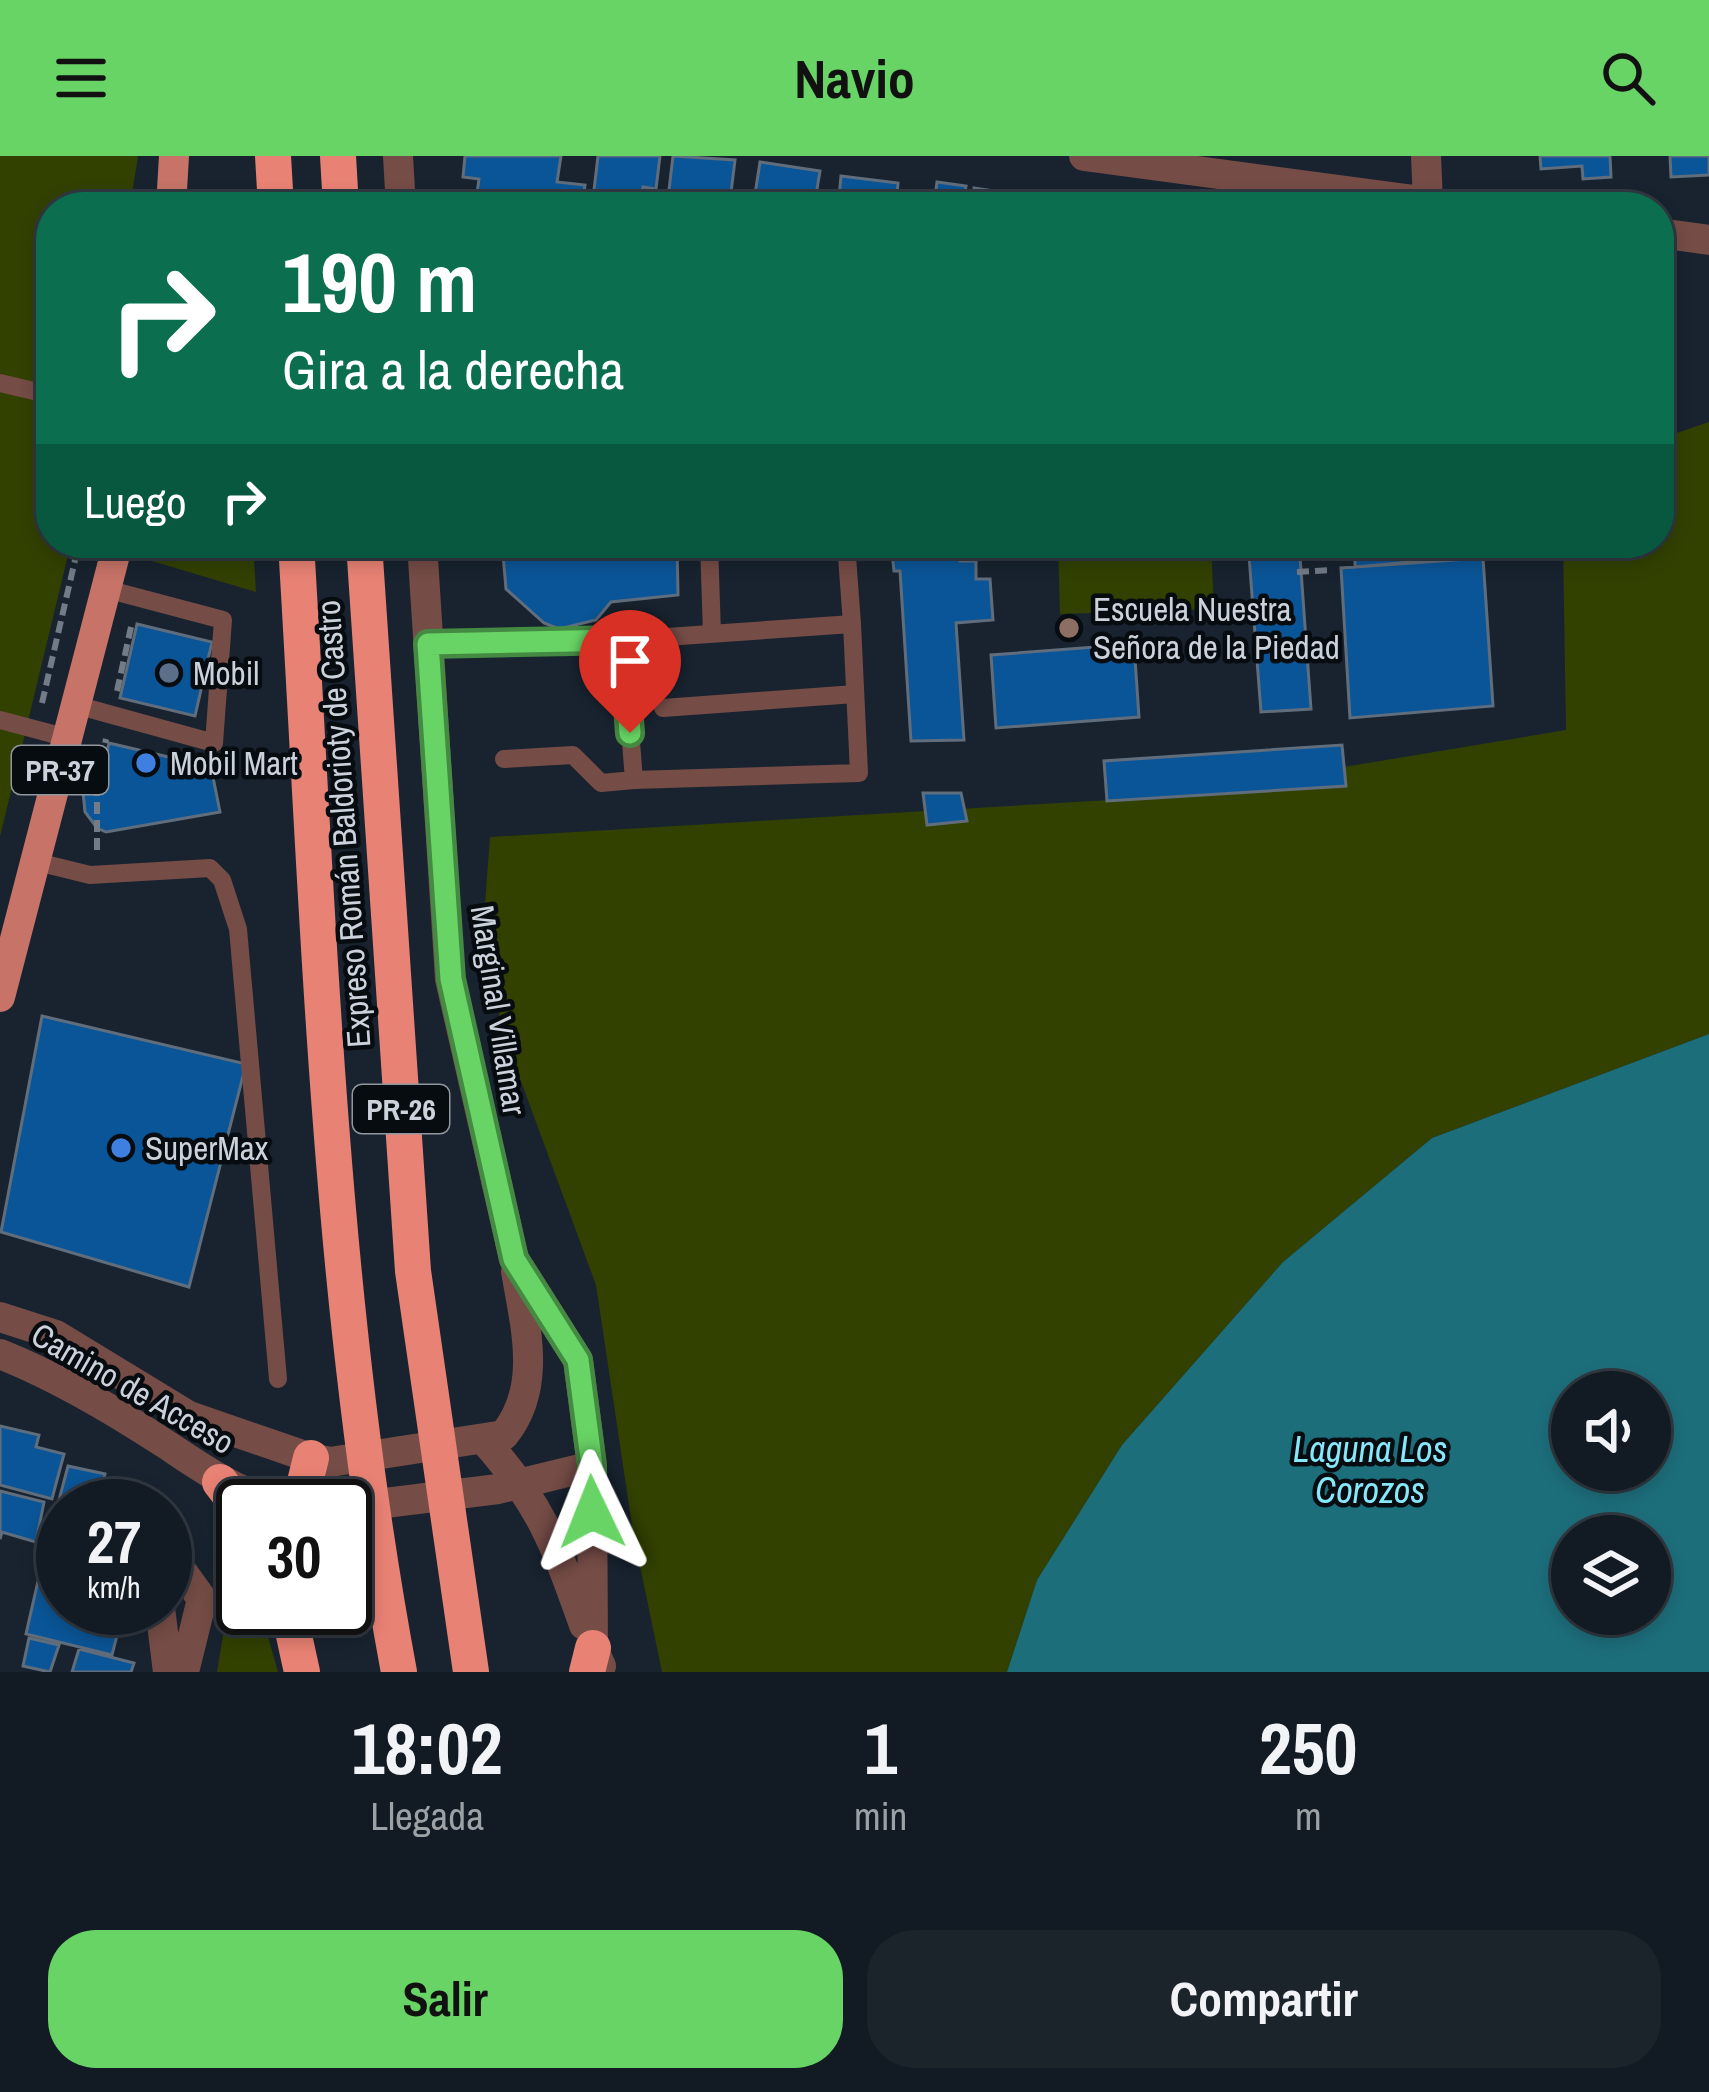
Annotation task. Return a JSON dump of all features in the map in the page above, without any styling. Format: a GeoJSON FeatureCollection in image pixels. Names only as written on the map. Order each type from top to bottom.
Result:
{"type":"FeatureCollection","features":[{"type":"Feature","properties":{"kind":"highway"},"geometry":{"type":"LineString","coordinates":[[273,156],[275,192]]}},
{"type":"Feature","properties":{"kind":"highway"},"geometry":{"type":"LineString","coordinates":[[338,156],[340,192]]}},
{"type":"Feature","properties":{"kind":"highway","name":"Expreso Román Baldorioty de Castro"},"geometry":{"type":"LineString","coordinates":[[297,558],[341,1272],[360,1437],[399,1672]]}},
{"type":"Feature","properties":{"kind":"highway","name":"Expreso Román Baldorioty de Castro"},"geometry":{"type":"LineString","coordinates":[[365,558],[413,1270],[471,1672]]}},
{"type":"Feature","properties":{"kind":"highway"},"geometry":{"type":"LineString","coordinates":[[312,1479],[321,1460]]}},
{"type":"Feature","properties":{"kind":"highway"},"geometry":{"type":"LineString","coordinates":[[294,1635],[302,1672]]}},
{"type":"Feature","properties":{"kind":"main road"},"geometry":{"type":"LineString","coordinates":[[172,192],[174,156]]}},
{"type":"Feature","properties":{"kind":"main road","name":"PR-37"},"geometry":{"type":"LineString","coordinates":[[0,997],[114,558]]}},
{"type":"Feature","properties":{"kind":"street"},"geometry":{"type":"LineString","coordinates":[[398,156],[400,192]]}},
{"type":"Feature","properties":{"kind":"street"},"geometry":{"type":"LineString","coordinates":[[1084,156],[1353,192]]}},
{"type":"Feature","properties":{"kind":"street"},"geometry":{"type":"LineString","coordinates":[[1426,156],[1428,192]]}},
{"type":"Feature","properties":{"kind":"street"},"geometry":{"type":"LineString","coordinates":[[1674,235],[1709,240]]}},
{"type":"Feature","properties":{"kind":"street","name":"Marginal Villamar"},"geometry":{"type":"LineString","coordinates":[[423,558],[451,979],[514,1259],[578,1360],[592,1466],[594,1664]]}},
{"type":"Feature","properties":{"kind":"street"},"geometry":{"type":"LineString","coordinates":[[514,1259],[530,1357],[527,1384],[511,1426],[504,1435],[484,1440],[510,1486],[546,1520],[594,1664]]}},
{"type":"Feature","properties":{"kind":"street","name":"Camino de Acceso"},"geometry":{"type":"LineString","coordinates":[[0,1317],[56,1335],[189,1416],[321,1460],[484,1440]]}},
{"type":"Feature","properties":{"kind":"street","name":"Camino de Acceso"},"geometry":{"type":"LineString","coordinates":[[0,1354],[95,1401],[217,1479]]}},
{"type":"Feature","properties":{"kind":"street"},"geometry":{"type":"LineString","coordinates":[[372,1504],[510,1486],[592,1466]]}},
{"type":"Feature","properties":{"kind":"street"},"geometry":{"type":"LineString","coordinates":[[184,1672],[202,1599],[192,1585]]}},
{"type":"Feature","properties":{"kind":"street"},"geometry":{"type":"LineString","coordinates":[[163,1635],[167,1672]]}},
{"type":"Feature","properties":{"kind":"lane"},"geometry":{"type":"LineString","coordinates":[[0,383],[36,391]]}},
{"type":"Feature","properties":{"kind":"lane"},"geometry":{"type":"LineString","coordinates":[[710,558],[712,634]]}},
{"type":"Feature","properties":{"kind":"lane"},"geometry":{"type":"LineString","coordinates":[[504,759],[573,755],[601,783],[859,773],[847,558]]}},
{"type":"Feature","properties":{"kind":"lane"},"geometry":{"type":"LineString","coordinates":[[76,705],[214,743],[223,620],[106,589]]}},
{"type":"Feature","properties":{"kind":"lane"},"geometry":{"type":"LineString","coordinates":[[428,644],[623,640],[852,625]]}},
{"type":"Feature","properties":{"kind":"lane"},"geometry":{"type":"LineString","coordinates":[[623,640],[634,780]]}},
{"type":"Feature","properties":{"kind":"lane"},"geometry":{"type":"LineString","coordinates":[[663,708],[855,694]]}},
{"type":"Feature","properties":{"kind":"lane"},"geometry":{"type":"LineString","coordinates":[[0,720],[68,738]]}},
{"type":"Feature","properties":{"kind":"lane"},"geometry":{"type":"LineString","coordinates":[[37,862],[90,874],[209,868],[222,880],[238,929],[278,1379]]}},
{"type":"Feature","properties":{"kind":"path"},"geometry":{"type":"LineString","coordinates":[[1297,572],[1333,570]]}},
{"type":"Feature","properties":{"kind":"green space"},"geometry":{"type":"Polygon","coordinates":[[[0,156],[138,156],[132,192],[36,192],[36,558],[67,558],[0,837],[0,156]]]}},
{"type":"Feature","properties":{"kind":"green space"},"geometry":{"type":"Polygon","coordinates":[[[1709,422],[1709,1034],[1432,1138],[1283,1262],[1122,1445],[1037,1580],[1007,1672],[662,1672],[633,1532],[596,1285],[501,1027],[484,917],[490,837],[1345,786],[1344,767],[1566,730],[1563,558],[1674,558],[1674,434],[1709,422]]]}},
{"type":"Feature","properties":{"kind":"green space"},"geometry":{"type":"Polygon","coordinates":[[[254,558],[256,592],[152,561],[254,558]]]}},
{"type":"Feature","properties":{"kind":"green space"},"geometry":{"type":"Polygon","coordinates":[[[1058,558],[1212,558],[1214,609],[1060,614],[1058,558]]]}},
{"type":"Feature","properties":{"kind":"green space"},"geometry":{"type":"Polygon","coordinates":[[[223,1635],[268,1635],[278,1672],[217,1672],[223,1635]]]}},
{"type":"Feature","properties":{"kind":"water","name":"Laguna Los Corozos"},"geometry":{"type":"Polygon","coordinates":[[[1709,1034],[1709,1672],[1007,1672],[1037,1580],[1122,1445],[1283,1262],[1432,1138],[1709,1034]]]}},
{"type":"Feature","properties":{"kind":"building"},"geometry":{"type":"Polygon","coordinates":[[[465,156],[561,156],[557,182],[585,185],[584,192],[477,192],[479,179],[463,177],[465,156]]]}},
{"type":"Feature","properties":{"kind":"building"},"geometry":{"type":"Polygon","coordinates":[[[598,156],[660,156],[656,189],[594,192],[598,156]]]}},
{"type":"Feature","properties":{"kind":"building"},"geometry":{"type":"Polygon","coordinates":[[[673,156],[735,160],[731,192],[669,192],[673,156]]]}},
{"type":"Feature","properties":{"kind":"building"},"geometry":{"type":"Polygon","coordinates":[[[1540,156],[1610,156],[1611,177],[1583,179],[1582,166],[1541,169],[1540,156]]]}},
{"type":"Feature","properties":{"kind":"building"},"geometry":{"type":"Polygon","coordinates":[[[1670,156],[1709,156],[1709,175],[1671,177],[1670,156]]]}},
{"type":"Feature","properties":{"kind":"building"},"geometry":{"type":"Polygon","coordinates":[[[760,162],[820,171],[816,192],[755,192],[760,162]]]}},
{"type":"Feature","properties":{"kind":"building"},"geometry":{"type":"Polygon","coordinates":[[[841,176],[898,183],[897,192],[839,192],[841,176]]]}},
{"type":"Feature","properties":{"kind":"building"},"geometry":{"type":"Polygon","coordinates":[[[937,182],[966,186],[965,192],[936,192],[937,182]]]}},
{"type":"Feature","properties":{"kind":"building"},"geometry":{"type":"Polygon","coordinates":[[[503,558],[677,558],[678,595],[611,602],[596,620],[559,629],[544,623],[506,589],[503,558]]]}},
{"type":"Feature","properties":{"kind":"building"},"geometry":{"type":"Polygon","coordinates":[[[893,558],[960,558],[976,561],[976,579],[990,579],[993,620],[956,623],[964,740],[911,741],[900,571],[894,571],[893,558]]]}},
{"type":"Feature","properties":{"kind":"building"},"geometry":{"type":"Polygon","coordinates":[[[1249,558],[1300,558],[1311,709],[1261,712],[1249,558]]]}},
{"type":"Feature","properties":{"kind":"building"},"geometry":{"type":"Polygon","coordinates":[[[1355,558],[1456,558],[1355,567],[1355,558]]]}},
{"type":"Feature","properties":{"kind":"building"},"geometry":{"type":"Polygon","coordinates":[[[1483,558],[1493,706],[1350,718],[1341,568],[1483,558]]]}},
{"type":"Feature","properties":{"kind":"building"},"geometry":{"type":"Polygon","coordinates":[[[137,624],[212,642],[195,716],[120,698],[137,624]]]}},
{"type":"Feature","properties":{"kind":"building"},"geometry":{"type":"Polygon","coordinates":[[[1134,644],[1139,717],[996,728],[991,655],[1134,644]]]}},
{"type":"Feature","properties":{"kind":"building"},"geometry":{"type":"Polygon","coordinates":[[[109,743],[211,767],[220,812],[106,832],[97,828],[85,812],[83,792],[86,779],[100,782],[109,743]]]}},
{"type":"Feature","properties":{"kind":"building"},"geometry":{"type":"Polygon","coordinates":[[[1342,745],[1346,786],[1107,801],[1104,761],[1342,745]]]}},
{"type":"Feature","properties":{"kind":"building"},"geometry":{"type":"Polygon","coordinates":[[[923,793],[961,793],[967,821],[927,825],[923,793]]]}},
{"type":"Feature","properties":{"kind":"building","name":"SuperMax"},"geometry":{"type":"Polygon","coordinates":[[[42,1016],[246,1064],[189,1287],[1,1232],[42,1016]]]}},
{"type":"Feature","properties":{"kind":"building"},"geometry":{"type":"Polygon","coordinates":[[[0,1426],[39,1435],[36,1447],[64,1454],[57,1479],[36,1479],[36,1495],[0,1485],[0,1426]]]}},
{"type":"Feature","properties":{"kind":"building"},"geometry":{"type":"Polygon","coordinates":[[[68,1466],[105,1474],[104,1479],[65,1479],[68,1466]]]}},
{"type":"Feature","properties":{"kind":"building"},"geometry":{"type":"Polygon","coordinates":[[[0,1491],[36,1500],[36,1542],[2,1532],[0,1539],[0,1491]]]}},
{"type":"Feature","properties":{"kind":"building"},"geometry":{"type":"Polygon","coordinates":[[[36,1590],[36,1635],[117,1635],[112,1655],[26,1634],[36,1590]]]}},
{"type":"Feature","properties":{"kind":"building"},"geometry":{"type":"Polygon","coordinates":[[[29,1638],[59,1645],[50,1672],[23,1666],[29,1638]]]}},
{"type":"Feature","properties":{"kind":"building"},"geometry":{"type":"Polygon","coordinates":[[[79,1649],[134,1663],[131,1672],[72,1672],[79,1649]]]}},
{"type":"Feature","properties":{"kind":"place","name":"Escuela Nuestra Señora de la Piedad"},"geometry":{"type":"Point","coordinates":[1069,628]}},
{"type":"Feature","properties":{"kind":"place","name":"Mobil"},"geometry":{"type":"Point","coordinates":[169,673]}},
{"type":"Feature","properties":{"kind":"place","name":"Mobil Mart"},"geometry":{"type":"Point","coordinates":[146,763]}},
{"type":"Feature","properties":{"kind":"place","name":"SuperMax"},"geometry":{"type":"Point","coordinates":[121,1148]}},
{"type":"Feature","properties":{"kind":"route"},"geometry":{"type":"LineString","coordinates":[[592,1512],[592,1466],[578,1360],[514,1259],[451,979],[428,644],[623,640],[630,733]]}}]}
